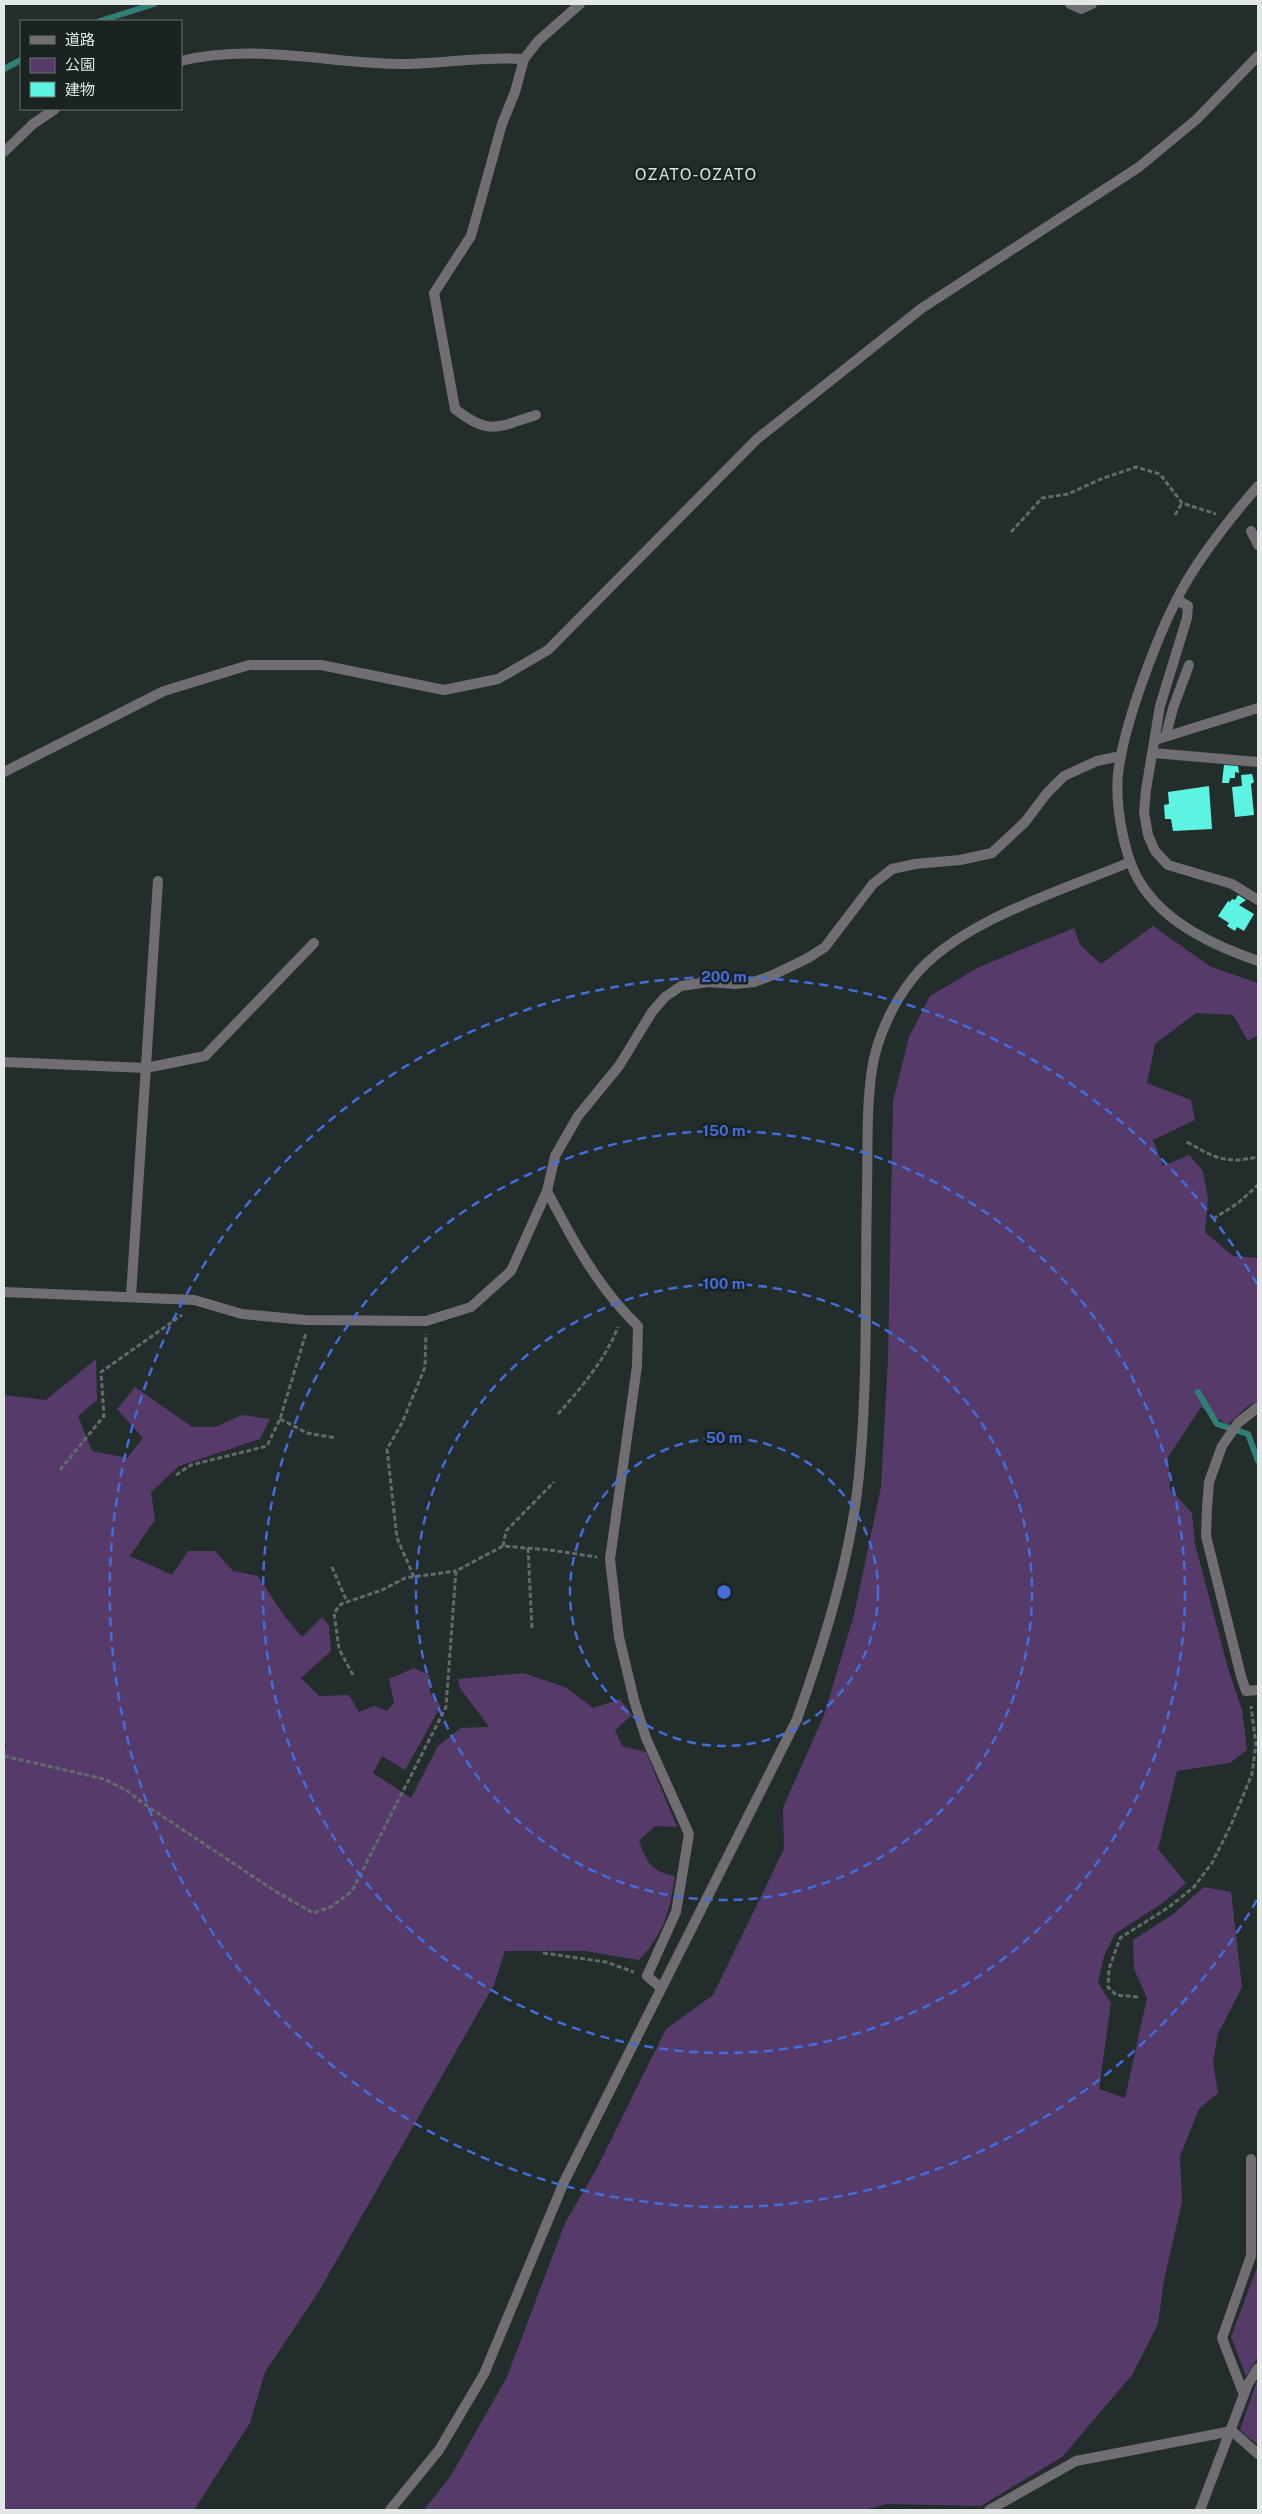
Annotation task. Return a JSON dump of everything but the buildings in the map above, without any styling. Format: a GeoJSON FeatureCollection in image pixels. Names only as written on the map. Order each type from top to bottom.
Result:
{"type":"FeatureCollection","features":[{"type":"Feature","properties":{"kind":"street"},"geometry":{"type":"LineString","coordinates":[[536,415],[494,429],[473,424],[454,409],[434,293],[471,236],[502,124],[515,92],[524,59],[538,41],[580,4]]}},
{"type":"Feature","properties":{"kind":"street"},"geometry":{"type":"LineString","coordinates":[[1070,4],[1081,9],[1092,4]]}},
{"type":"Feature","properties":{"kind":"street"},"geometry":{"type":"LineString","coordinates":[[182,60],[206,54],[248,53],[398,64],[504,57],[524,59]]}},
{"type":"Feature","properties":{"kind":"street"},"geometry":{"type":"LineString","coordinates":[[4,772],[164,691],[250,664],[321,665],[444,690],[498,679],[548,650],[757,439],[922,308],[1139,167],[1197,119],[1258,56]]}},
{"type":"Feature","properties":{"kind":"street"},"geometry":{"type":"LineString","coordinates":[[4,152],[33,124],[54,110]]}},
{"type":"Feature","properties":{"kind":"street"},"geometry":{"type":"LineString","coordinates":[[1258,486],[1230,519],[1188,579],[1177,600],[1138,696],[1121,756],[1118,776],[1119,806],[1130,862],[1142,887],[1177,922],[1192,932],[1258,961]]}},
{"type":"Feature","properties":{"kind":"street"},"geometry":{"type":"LineString","coordinates":[[1251,531],[1258,546]]}},
{"type":"Feature","properties":{"kind":"street"},"geometry":{"type":"LineString","coordinates":[[1177,600],[1188,606],[1187,618],[1160,706],[1144,812],[1148,835],[1161,860],[1168,865],[1232,884],[1258,900]]}},
{"type":"Feature","properties":{"kind":"street"},"geometry":{"type":"LineString","coordinates":[[1166,735],[1173,708],[1189,664]]}},
{"type":"Feature","properties":{"kind":"street"},"geometry":{"type":"LineString","coordinates":[[1155,740],[1166,735],[1258,708]]}},
{"type":"Feature","properties":{"kind":"street"},"geometry":{"type":"LineString","coordinates":[[1153,753],[1258,762]]}},
{"type":"Feature","properties":{"kind":"street"},"geometry":{"type":"LineString","coordinates":[[4,1292],[132,1296],[201,1302],[242,1314],[305,1320],[426,1321],[471,1307],[511,1271],[547,1191],[554,1156],[578,1116],[619,1066],[652,1012],[665,997],[681,986],[708,982],[735,984],[754,982],[774,975],[808,958],[825,947],[873,884],[892,869],[915,864],[960,860],[992,853],[1025,822],[1047,793],[1064,776],[1097,761],[1121,756]]}},
{"type":"Feature","properties":{"kind":"street"},"geometry":{"type":"LineString","coordinates":[[390,2510],[439,2450],[484,2374],[564,2182],[797,1719],[822,1647],[853,1521],[863,1417],[868,1126],[872,1068],[890,1012],[914,976],[951,943],[984,924],[1130,862]]}},
{"type":"Feature","properties":{"kind":"street"},"geometry":{"type":"LineString","coordinates":[[132,1296],[158,881]]}},
{"type":"Feature","properties":{"kind":"street"},"geometry":{"type":"LineString","coordinates":[[4,1062],[146,1068],[204,1056],[314,943]]}},
{"type":"Feature","properties":{"kind":"street"},"geometry":{"type":"LineString","coordinates":[[547,1191],[578,1250],[624,1312],[638,1326],[637,1366],[610,1559],[619,1637],[634,1700],[646,1738],[689,1834],[676,1912],[647,1976],[661,1988]]}},
{"type":"Feature","properties":{"kind":"street"},"geometry":{"type":"LineString","coordinates":[[1258,1407],[1238,1423],[1222,1446],[1209,1482],[1206,1536],[1246,1691],[1258,1690]]}},
{"type":"Feature","properties":{"kind":"street"},"geometry":{"type":"LineString","coordinates":[[1244,2395],[1222,2338],[1251,2256],[1251,2159]]}},
{"type":"Feature","properties":{"kind":"street"},"geometry":{"type":"LineString","coordinates":[[1200,2510],[1232,2431],[1244,2395],[1258,2368]]}},
{"type":"Feature","properties":{"kind":"street"},"geometry":{"type":"LineString","coordinates":[[1232,2431],[1258,2454]]}},
{"type":"Feature","properties":{"kind":"street"},"geometry":{"type":"LineString","coordinates":[[989,2510],[1076,2461],[1232,2431]]}},
{"type":"Feature","properties":{"kind":"path"},"geometry":{"type":"LineString","coordinates":[[1012,532],[1042,498],[1068,494],[1101,478],[1136,467],[1160,474],[1182,503],[1230,519]]}},
{"type":"Feature","properties":{"kind":"path"},"geometry":{"type":"LineString","coordinates":[[1175,515],[1182,503]]}},
{"type":"Feature","properties":{"kind":"path"},"geometry":{"type":"LineString","coordinates":[[1187,1142],[1212,1156],[1230,1161],[1258,1157]]}},
{"type":"Feature","properties":{"kind":"path"},"geometry":{"type":"LineString","coordinates":[[1212,1219],[1238,1203],[1258,1185]]}},
{"type":"Feature","properties":{"kind":"path"},"geometry":{"type":"LineString","coordinates":[[60,1470],[104,1416],[102,1372],[201,1302]]}},
{"type":"Feature","properties":{"kind":"path"},"geometry":{"type":"LineString","coordinates":[[558,1414],[578,1392],[610,1346],[624,1312]]}},
{"type":"Feature","properties":{"kind":"path"},"geometry":{"type":"LineString","coordinates":[[176,1475],[191,1465],[266,1446],[280,1419],[307,1337],[305,1320]]}},
{"type":"Feature","properties":{"kind":"path"},"geometry":{"type":"LineString","coordinates":[[414,1577],[397,1538],[387,1449],[402,1423],[425,1367],[426,1321]]}},
{"type":"Feature","properties":{"kind":"path"},"geometry":{"type":"LineString","coordinates":[[280,1419],[307,1433],[336,1438]]}},
{"type":"Feature","properties":{"kind":"path"},"geometry":{"type":"LineString","coordinates":[[502,1546],[506,1531],[554,1482]]}},
{"type":"Feature","properties":{"kind":"path"},"geometry":{"type":"LineString","coordinates":[[353,1675],[339,1649],[334,1613],[341,1604],[406,1578],[456,1571],[502,1546],[610,1559]]}},
{"type":"Feature","properties":{"kind":"path"},"geometry":{"type":"LineString","coordinates":[[528,1548],[532,1629]]}},
{"type":"Feature","properties":{"kind":"path"},"geometry":{"type":"LineString","coordinates":[[332,1568],[347,1602]]}},
{"type":"Feature","properties":{"kind":"path"},"geometry":{"type":"LineString","coordinates":[[4,1756],[104,1779],[126,1790],[275,1891],[313,1913],[331,1907],[352,1891],[446,1707],[456,1571]]}},
{"type":"Feature","properties":{"kind":"path"},"geometry":{"type":"LineString","coordinates":[[1138,1997],[1116,1995],[1108,1987],[1109,1969],[1120,1938],[1169,1907],[1194,1888],[1212,1863],[1231,1826],[1252,1774],[1256,1744],[1252,1709],[1246,1691]]}},
{"type":"Feature","properties":{"kind":"path"},"geometry":{"type":"LineString","coordinates":[[543,1953],[606,1962],[647,1976]]}},
{"type":"Feature","properties":{"kind":"green space"},"geometry":{"type":"Polygon","coordinates":[[[1153,926],[1211,967],[1258,983],[1258,1035],[1248,1041],[1233,1015],[1196,1013],[1155,1044],[1147,1083],[1191,1100],[1195,1120],[1153,1140],[1163,1166],[1189,1155],[1203,1171],[1208,1199],[1205,1232],[1233,1256],[1258,1258],[1258,1401],[1248,1406],[1227,1425],[1201,1407],[1168,1457],[1170,1489],[1192,1513],[1195,1544],[1228,1668],[1242,1710],[1247,1750],[1230,1763],[1177,1771],[1158,1849],[1186,1883],[1164,1902],[1115,1934],[1104,1956],[1098,1983],[1111,2003],[1099,2089],[1125,2098],[1147,1998],[1134,1969],[1133,1940],[1172,1915],[1204,1887],[1231,1892],[1242,1987],[1218,2034],[1213,2062],[1218,2093],[1199,2109],[1180,2156],[1182,2202],[1164,2280],[1158,2324],[1132,2375],[1062,2457],[981,2506],[887,2504],[864,2510],[424,2510],[450,2477],[507,2377],[565,2223],[596,2170],[666,2029],[713,1995],[784,1849],[783,1808],[824,1715],[854,1615],[881,1487],[888,1358],[893,1101],[909,1037],[930,996],[979,967],[1074,928],[1080,945],[1101,964],[1153,926]]]}},
{"type":"Feature","properties":{"kind":"green space"},"geometry":{"type":"Polygon","coordinates":[[[96,1359],[97,1400],[78,1416],[92,1451],[127,1458],[143,1438],[117,1409],[135,1387],[192,1427],[215,1427],[242,1415],[270,1419],[260,1439],[179,1466],[151,1492],[155,1520],[130,1556],[172,1575],[188,1551],[215,1551],[233,1571],[258,1576],[285,1617],[302,1637],[322,1617],[329,1626],[331,1651],[301,1678],[319,1696],[349,1695],[359,1712],[374,1706],[387,1711],[394,1703],[389,1679],[414,1668],[429,1675],[430,1693],[441,1706],[405,1770],[382,1756],[373,1773],[411,1798],[438,1746],[461,1728],[489,1727],[460,1688],[458,1679],[523,1673],[565,1687],[593,1708],[620,1699],[632,1715],[615,1730],[622,1746],[646,1752],[677,1827],[655,1826],[639,1841],[648,1861],[655,1869],[675,1876],[668,1911],[660,1931],[639,1960],[585,1951],[505,1951],[494,1985],[319,2291],[265,2372],[250,2423],[194,2510],[4,2510],[4,1750],[7,1745],[4,1744],[4,1395],[46,1400],[96,1359]]]}},
{"type":"Feature","properties":{"kind":"green space"},"geometry":{"type":"Polygon","coordinates":[[[1258,2265],[1258,2357],[1246,2376],[1231,2337],[1258,2265]]]}},
{"type":"Feature","properties":{"kind":"green space"},"geometry":{"type":"Polygon","coordinates":[[[1258,2378],[1258,2445],[1240,2430],[1258,2378]]]}},
{"type":"Feature","properties":{"kind":"waterway"},"geometry":{"type":"LineString","coordinates":[[103,20],[154,4]]}},
{"type":"Feature","properties":{"kind":"waterway"},"geometry":{"type":"LineString","coordinates":[[4,69],[20,61]]}},
{"type":"Feature","properties":{"kind":"waterway"},"geometry":{"type":"LineString","coordinates":[[1198,1392],[1217,1424],[1248,1434],[1258,1461]]}},
{"type":"Feature","properties":{"kind":"district","name":"OZATO-OZATO"},"geometry":{"type":"Point","coordinates":[696,174]}}]}
